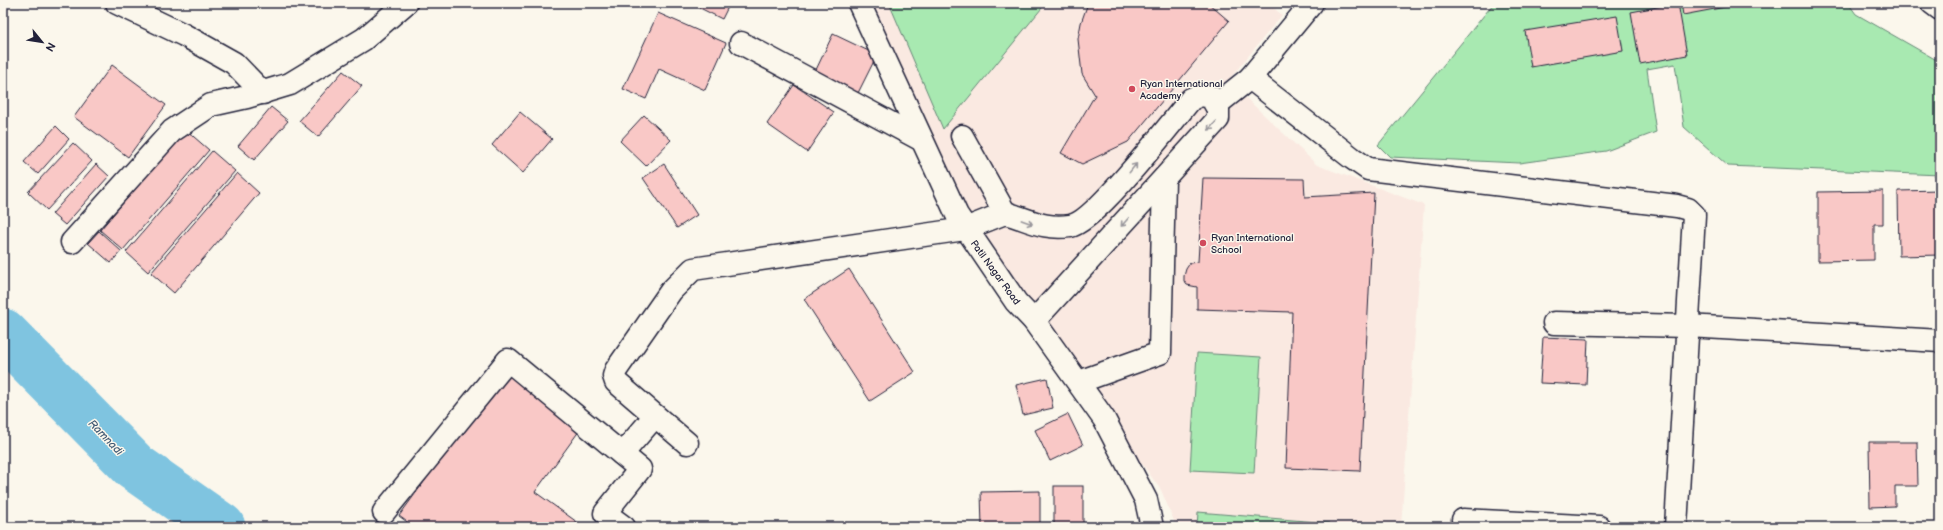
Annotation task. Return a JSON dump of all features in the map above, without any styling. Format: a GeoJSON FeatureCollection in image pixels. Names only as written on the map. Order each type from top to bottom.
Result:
{"type":"FeatureCollection","features":[{"type":"Feature","properties":{"kind":"street"},"geometry":{"type":"LineString","coordinates":[[117,3],[184,35],[234,62],[263,92]]}},
{"type":"Feature","properties":{"kind":"street"},"geometry":{"type":"LineString","coordinates":[[72,242],[172,131],[211,104],[290,84],[364,39],[406,3]]}},
{"type":"Feature","properties":{"kind":"street","name":"Patil Nagar Road"},"geometry":{"type":"LineString","coordinates":[[859,3],[920,138],[965,229],[1016,302],[1034,321],[1104,419],[1146,500],[1152,527]]}},
{"type":"Feature","properties":{"kind":"street"},"geometry":{"type":"LineString","coordinates":[[1216,105],[1250,78],[1312,3]]}},
{"type":"Feature","properties":{"kind":"street"},"geometry":{"type":"LineString","coordinates":[[1932,3],[1940,8]]}},
{"type":"Feature","properties":{"kind":"street"},"geometry":{"type":"LineString","coordinates":[[741,43],[920,138]]}},
{"type":"Feature","properties":{"kind":"street"},"geometry":{"type":"LineString","coordinates":[[1250,78],[1368,169],[1688,209],[1694,214],[1676,527]]}},
{"type":"Feature","properties":{"kind":"street"},"geometry":{"type":"LineString","coordinates":[[962,136],[1005,213],[1041,226],[1071,226],[1087,216],[1110,195],[1191,99],[1201,95],[1211,97],[1218,110],[1218,119],[1034,321]]}},
{"type":"Feature","properties":{"kind":"street"},"geometry":{"type":"LineString","coordinates":[[1087,379],[1160,353],[1164,179]]}},
{"type":"Feature","properties":{"kind":"street"},"geometry":{"type":"LineString","coordinates":[[687,443],[616,382],[615,371],[671,291],[693,269],[965,229],[1005,213]]}},
{"type":"Feature","properties":{"kind":"street"},"geometry":{"type":"LineString","coordinates":[[1554,323],[1688,326],[1940,341]]}},
{"type":"Feature","properties":{"kind":"street"},"geometry":{"type":"LineString","coordinates":[[384,512],[508,360],[640,469],[605,513],[624,527]]}},
{"type":"Feature","properties":{"kind":"street"},"geometry":{"type":"LineString","coordinates":[[622,454],[655,416]]}},
{"type":"Feature","properties":{"kind":"street"},"geometry":{"type":"LineString","coordinates":[[1463,520],[1599,527]]}},
{"type":"Feature","properties":{"kind":"shaded area","name":"Ryan International School"},"geometry":{"type":"Polygon","coordinates":[[[871,3],[1268,3],[1282,15],[1228,81],[1317,165],[1424,205],[1401,527],[1174,527],[1174,521],[1161,490],[1003,271],[967,215],[935,152],[871,3]]]}},
{"type":"Feature","properties":{"kind":"green space"},"geometry":{"type":"Polygon","coordinates":[[[889,3],[1046,3],[943,129],[889,3]]]}},
{"type":"Feature","properties":{"kind":"green space"},"geometry":{"type":"Polygon","coordinates":[[[1494,3],[1848,3],[1856,14],[1940,62],[1940,175],[1728,166],[1684,127],[1675,64],[1647,69],[1656,132],[1606,151],[1519,163],[1390,157],[1378,145],[1494,3]]]}},
{"type":"Feature","properties":{"kind":"green space"},"geometry":{"type":"Polygon","coordinates":[[[1197,353],[1261,357],[1254,473],[1190,470],[1197,353]]]}},
{"type":"Feature","properties":{"kind":"green space"},"geometry":{"type":"Polygon","coordinates":[[[1198,512],[1329,523],[1329,527],[1197,527],[1198,512]]]}},
{"type":"Feature","properties":{"kind":"building"},"geometry":{"type":"Polygon","coordinates":[[[690,3],[730,3],[722,19],[690,3]]]}},
{"type":"Feature","properties":{"kind":"building","name":"Ryan International Academy"},"geometry":{"type":"Polygon","coordinates":[[[1088,3],[1208,3],[1229,21],[1128,142],[1082,164],[1061,153],[1095,95],[1082,74],[1078,39],[1081,23],[1088,3]]]}},
{"type":"Feature","properties":{"kind":"building"},"geometry":{"type":"Polygon","coordinates":[[[1678,3],[1687,55],[1640,64],[1631,12],[1678,3]]]}},
{"type":"Feature","properties":{"kind":"building"},"geometry":{"type":"Polygon","coordinates":[[[1681,3],[1736,3],[1736,5],[1683,15],[1681,3]]]}},
{"type":"Feature","properties":{"kind":"building"},"geometry":{"type":"Polygon","coordinates":[[[658,13],[726,43],[705,90],[659,69],[646,99],[623,89],[658,13]]]}},
{"type":"Feature","properties":{"kind":"building"},"geometry":{"type":"Polygon","coordinates":[[[1617,16],[1623,51],[1531,67],[1525,31],[1617,16]]]}},
{"type":"Feature","properties":{"kind":"building"},"geometry":{"type":"Polygon","coordinates":[[[833,34],[877,55],[857,95],[814,74],[833,34]]]}},
{"type":"Feature","properties":{"kind":"building"},"geometry":{"type":"Polygon","coordinates":[[[112,65],[166,105],[128,157],[74,117],[112,65]]]}},
{"type":"Feature","properties":{"kind":"building"},"geometry":{"type":"Polygon","coordinates":[[[343,71],[362,86],[318,137],[299,121],[343,71]]]}},
{"type":"Feature","properties":{"kind":"building"},"geometry":{"type":"Polygon","coordinates":[[[794,85],[834,112],[807,152],[767,124],[794,85]]]}},
{"type":"Feature","properties":{"kind":"building"},"geometry":{"type":"Polygon","coordinates":[[[271,107],[288,121],[254,160],[238,146],[271,107]]]}},
{"type":"Feature","properties":{"kind":"building"},"geometry":{"type":"Polygon","coordinates":[[[520,112],[552,139],[523,173],[492,145],[520,112]]]}},
{"type":"Feature","properties":{"kind":"building"},"geometry":{"type":"Polygon","coordinates":[[[644,115],[671,140],[646,166],[620,141],[644,115]]]}},
{"type":"Feature","properties":{"kind":"building"},"geometry":{"type":"Polygon","coordinates":[[[56,126],[69,139],[38,174],[24,162],[56,126]]]}},
{"type":"Feature","properties":{"kind":"building"},"geometry":{"type":"Polygon","coordinates":[[[186,130],[209,150],[123,250],[100,230],[186,130]]]}},
{"type":"Feature","properties":{"kind":"building"},"geometry":{"type":"Polygon","coordinates":[[[73,143],[92,161],[47,210],[28,192],[73,143]]]}},
{"type":"Feature","properties":{"kind":"building"},"geometry":{"type":"Polygon","coordinates":[[[212,151],[235,171],[148,272],[126,252],[212,151]]]}},
{"type":"Feature","properties":{"kind":"building"},"geometry":{"type":"Polygon","coordinates":[[[96,164],[109,176],[65,225],[52,214],[96,164]]]}},
{"type":"Feature","properties":{"kind":"building"},"geometry":{"type":"Polygon","coordinates":[[[664,164],[697,215],[677,228],[643,178],[664,164]]]}},
{"type":"Feature","properties":{"kind":"building"},"geometry":{"type":"Polygon","coordinates":[[[237,173],[259,193],[174,293],[151,273],[237,173]]]}},
{"type":"Feature","properties":{"kind":"building","name":"Ryan International School"},"geometry":{"type":"Polygon","coordinates":[[[1203,178],[1304,179],[1305,197],[1374,193],[1360,471],[1286,468],[1292,312],[1197,309],[1197,287],[1187,285],[1184,281],[1184,276],[1190,263],[1198,262],[1203,178]]]}},
{"type":"Feature","properties":{"kind":"building"},"geometry":{"type":"Polygon","coordinates":[[[1940,190],[1940,255],[1899,256],[1898,191],[1940,190]]]}},
{"type":"Feature","properties":{"kind":"building"},"geometry":{"type":"Polygon","coordinates":[[[1883,191],[1883,224],[1874,224],[1874,260],[1818,261],[1818,192],[1883,191]]]}},
{"type":"Feature","properties":{"kind":"building"},"geometry":{"type":"Polygon","coordinates":[[[99,231],[121,251],[111,263],[88,243],[99,231]]]}},
{"type":"Feature","properties":{"kind":"building"},"geometry":{"type":"Polygon","coordinates":[[[849,269],[915,372],[870,401],[804,299],[849,269]]]}},
{"type":"Feature","properties":{"kind":"building"},"geometry":{"type":"Polygon","coordinates":[[[1543,337],[1588,339],[1586,385],[1540,383],[1543,337]]]}},
{"type":"Feature","properties":{"kind":"building"},"geometry":{"type":"Polygon","coordinates":[[[505,371],[582,427],[535,492],[584,527],[414,527],[399,516],[505,371]]]}},
{"type":"Feature","properties":{"kind":"building"},"geometry":{"type":"Polygon","coordinates":[[[1940,377],[1940,412],[1938,412],[1940,377]]]}},
{"type":"Feature","properties":{"kind":"building"},"geometry":{"type":"Polygon","coordinates":[[[1047,378],[1053,408],[1023,415],[1016,385],[1047,378]]]}},
{"type":"Feature","properties":{"kind":"building"},"geometry":{"type":"Polygon","coordinates":[[[1068,414],[1083,445],[1050,461],[1035,430],[1068,414]]]}},
{"type":"Feature","properties":{"kind":"building"},"geometry":{"type":"Polygon","coordinates":[[[1869,442],[1917,442],[1918,486],[1895,486],[1895,506],[1870,507],[1869,442]]]}},
{"type":"Feature","properties":{"kind":"building"},"geometry":{"type":"Polygon","coordinates":[[[1054,486],[1083,486],[1083,527],[1054,527],[1054,486]]]}},
{"type":"Feature","properties":{"kind":"building"},"geometry":{"type":"Polygon","coordinates":[[[1040,491],[1040,527],[982,527],[981,492],[1040,491]]]}},
{"type":"Feature","properties":{"kind":"waterway","name":"Ramnadi"},"geometry":{"type":"LineString","coordinates":[[3,333],[135,467],[221,527]]}},
{"type":"Feature","properties":{"kind":"place","name":"Ryan International Academy"},"geometry":{"type":"Point","coordinates":[1132,89]}},
{"type":"Feature","properties":{"kind":"place","name":"Ryan International School"},"geometry":{"type":"Point","coordinates":[1203,243]}}]}
